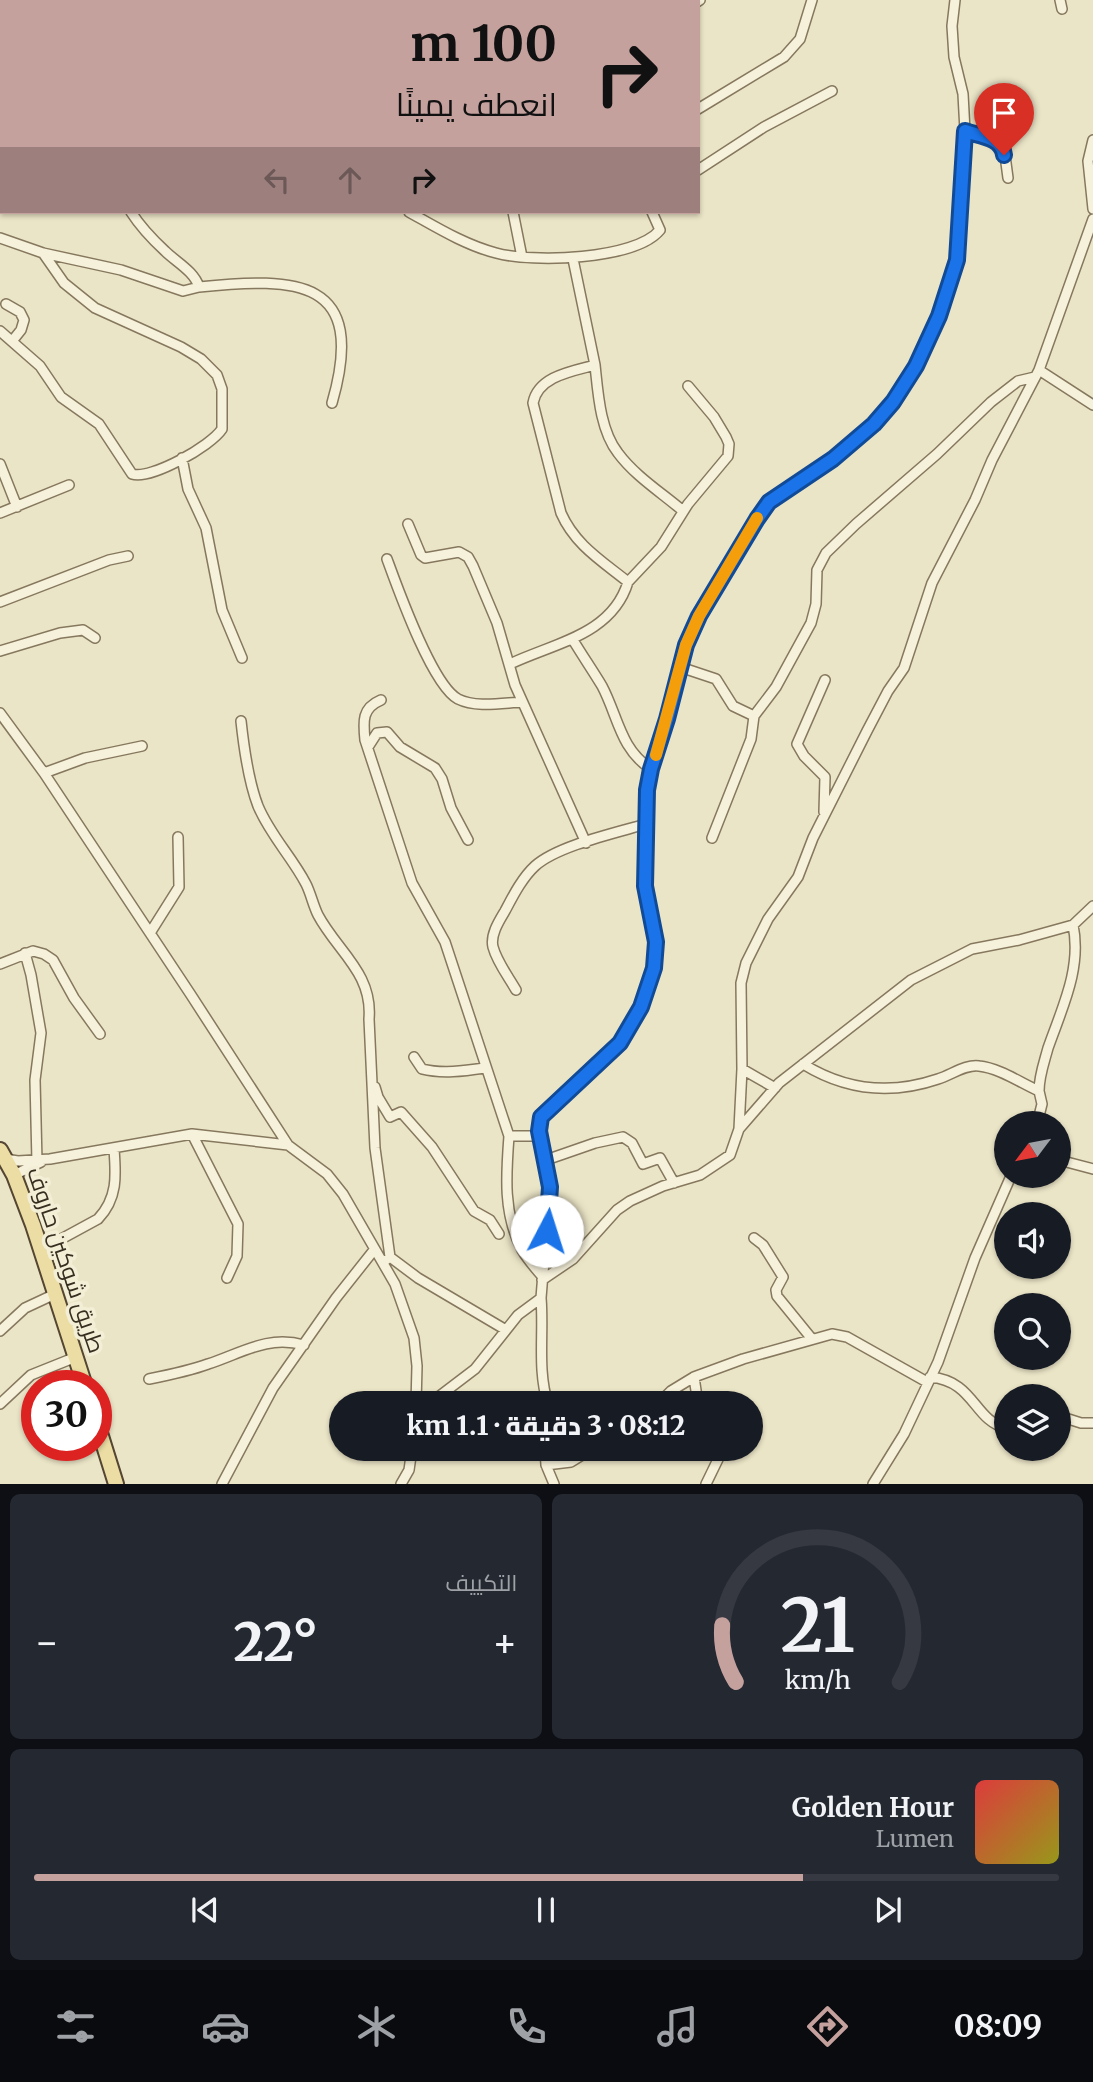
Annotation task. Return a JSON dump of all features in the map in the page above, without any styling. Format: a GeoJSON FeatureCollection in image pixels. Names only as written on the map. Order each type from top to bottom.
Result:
{"type":"FeatureCollection","features":[{"type":"Feature","properties":{"kind":"main road","name":"طريق شوكين حاروف"},"geometry":{"type":"LineString","coordinates":[[3,1154],[14,1175],[41,1250],[80,1370]]}},
{"type":"Feature","properties":{"kind":"main road"},"geometry":{"type":"LineString","coordinates":[[109,1461],[116,1483]]}},
{"type":"Feature","properties":{"kind":"street"},"geometry":{"type":"LineString","coordinates":[[700,108],[784,57],[800,38],[812,0]]}},
{"type":"Feature","properties":{"kind":"street"},"geometry":{"type":"LineString","coordinates":[[545,1391],[542,1380],[541,1298],[550,1187],[539,1123],[544,1112],[566,1095],[620,1043],[641,1007],[648,988],[654,968],[656,942],[645,886],[646,824],[651,769],[686,645],[699,616],[769,502],[833,459],[874,424],[893,402],[916,366],[939,316],[957,260],[965,131],[963,94],[954,57],[951,26],[955,0]]}},
{"type":"Feature","properties":{"kind":"street"},"geometry":{"type":"LineString","coordinates":[[700,169],[764,127],[832,91]]}},
{"type":"Feature","properties":{"kind":"street"},"geometry":{"type":"LineString","coordinates":[[965,131],[1001,144],[1004,148],[1008,178]]}},
{"type":"Feature","properties":{"kind":"street"},"geometry":{"type":"LineString","coordinates":[[1093,140],[1088,161],[1093,209]]}},
{"type":"Feature","properties":{"kind":"street"},"geometry":{"type":"LineString","coordinates":[[132,214],[164,250],[195,277],[199,287]]}},
{"type":"Feature","properties":{"kind":"street"},"geometry":{"type":"LineString","coordinates":[[412,214],[491,252],[523,257],[573,259],[624,250],[644,243],[660,230],[653,214]]}},
{"type":"Feature","properties":{"kind":"street"},"geometry":{"type":"LineString","coordinates":[[513,214],[523,257]]}},
{"type":"Feature","properties":{"kind":"street"},"geometry":{"type":"LineString","coordinates":[[542,1278],[573,1259],[624,1206],[645,1193],[700,1175],[730,1155],[739,1129],[742,1069],[741,983],[746,963],[768,919],[798,877],[888,691],[904,668],[932,583],[1037,374],[1093,219]]}},
{"type":"Feature","properties":{"kind":"street"},"geometry":{"type":"LineString","coordinates":[[0,238],[43,253],[121,271],[183,291],[199,287],[260,283],[298,286],[319,295],[337,317],[341,340],[337,385],[332,403]]}},
{"type":"Feature","properties":{"kind":"street"},"geometry":{"type":"LineString","coordinates":[[0,331],[40,366],[61,397],[99,424],[132,474],[143,475],[203,448],[222,429],[222,389],[217,375],[201,359],[181,347],[95,308],[64,284],[43,253]]}},
{"type":"Feature","properties":{"kind":"street"},"geometry":{"type":"LineString","coordinates":[[573,259],[601,407],[611,442],[640,475],[683,511]]}},
{"type":"Feature","properties":{"kind":"street"},"geometry":{"type":"LineString","coordinates":[[6,304],[20,312],[24,320],[13,341]]}},
{"type":"Feature","properties":{"kind":"street"},"geometry":{"type":"LineString","coordinates":[[595,365],[549,381],[535,393],[533,403],[561,513],[568,528],[593,555],[628,582]]}},
{"type":"Feature","properties":{"kind":"street"},"geometry":{"type":"LineString","coordinates":[[712,838],[751,739],[754,716],[782,678],[811,623],[817,604],[817,570],[826,552],[937,454],[991,402],[1018,381],[1037,374],[1093,405]]}},
{"type":"Feature","properties":{"kind":"street"},"geometry":{"type":"LineString","coordinates":[[510,664],[535,652],[573,640],[609,615],[628,582],[661,547],[683,511],[718,469],[730,450],[726,437],[714,417],[688,386]]}},
{"type":"Feature","properties":{"kind":"street"},"geometry":{"type":"LineString","coordinates":[[182,457],[188,489],[206,528],[222,610],[242,658]]}},
{"type":"Feature","properties":{"kind":"street"},"geometry":{"type":"LineString","coordinates":[[0,464],[9,482],[16,507]]}},
{"type":"Feature","properties":{"kind":"street"},"geometry":{"type":"LineString","coordinates":[[0,513],[69,485]]}},
{"type":"Feature","properties":{"kind":"street"},"geometry":{"type":"LineString","coordinates":[[408,524],[421,555],[425,558],[459,552],[468,557],[497,623],[522,702],[586,843]]}},
{"type":"Feature","properties":{"kind":"street"},"geometry":{"type":"LineString","coordinates":[[0,602],[109,560],[128,556]]}},
{"type":"Feature","properties":{"kind":"street"},"geometry":{"type":"LineString","coordinates":[[387,559],[434,670],[451,694],[478,704],[522,702]]}},
{"type":"Feature","properties":{"kind":"street"},"geometry":{"type":"LineString","coordinates":[[0,651],[82,629],[95,638]]}},
{"type":"Feature","properties":{"kind":"street"},"geometry":{"type":"LineString","coordinates":[[573,640],[602,687],[626,744],[639,761],[651,769]]}},
{"type":"Feature","properties":{"kind":"street"},"geometry":{"type":"LineString","coordinates":[[680,667],[716,679],[733,706],[754,716]]}},
{"type":"Feature","properties":{"kind":"street"},"geometry":{"type":"LineString","coordinates":[[825,680],[797,744],[804,756],[825,776],[825,817]]}},
{"type":"Feature","properties":{"kind":"street"},"geometry":{"type":"LineString","coordinates":[[381,700],[371,704],[364,716],[363,726],[368,747],[412,883],[444,942],[509,1136],[506,1201],[509,1214],[522,1252],[542,1278]]}},
{"type":"Feature","properties":{"kind":"street"},"geometry":{"type":"LineString","coordinates":[[0,713],[44,773],[288,1145],[327,1174],[343,1194],[374,1250],[386,1260],[506,1330]]}},
{"type":"Feature","properties":{"kind":"street"},"geometry":{"type":"LineString","coordinates":[[241,721],[258,804],[283,850],[306,884],[318,915],[355,966],[371,1001],[374,1148],[386,1260],[414,1338],[416,1391]]}},
{"type":"Feature","properties":{"kind":"street"},"geometry":{"type":"LineString","coordinates":[[368,747],[377,733],[387,732],[408,752],[435,768],[442,779],[451,808],[468,840]]}},
{"type":"Feature","properties":{"kind":"street"},"geometry":{"type":"LineString","coordinates":[[44,773],[85,758],[142,746]]}},
{"type":"Feature","properties":{"kind":"street"},"geometry":{"type":"LineString","coordinates":[[516,990],[492,942],[511,900],[536,864],[565,850],[646,824]]}},
{"type":"Feature","properties":{"kind":"street"},"geometry":{"type":"LineString","coordinates":[[150,933],[179,887],[178,837]]}},
{"type":"Feature","properties":{"kind":"street"},"geometry":{"type":"LineString","coordinates":[[739,1129],[775,1088],[911,980],[955,956],[985,945],[1019,940],[1073,925],[1093,906]]}},
{"type":"Feature","properties":{"kind":"street"},"geometry":{"type":"LineString","coordinates":[[1040,1111],[1041,1070],[1071,983],[1076,944],[1073,925]]}},
{"type":"Feature","properties":{"kind":"street"},"geometry":{"type":"LineString","coordinates":[[0,964],[33,951],[53,960],[74,998],[100,1034]]}},
{"type":"Feature","properties":{"kind":"street"},"geometry":{"type":"LineString","coordinates":[[25,953],[41,1033],[35,1080],[37,1161]]}},
{"type":"Feature","properties":{"kind":"street"},"geometry":{"type":"LineString","coordinates":[[414,1057],[422,1069],[428,1070],[453,1072],[485,1068]]}},
{"type":"Feature","properties":{"kind":"street"},"geometry":{"type":"LineString","coordinates":[[803,1064],[847,1084],[883,1089],[919,1085],[975,1065],[1039,1091]]}},
{"type":"Feature","properties":{"kind":"street"},"geometry":{"type":"LineString","coordinates":[[742,1069],[775,1088]]}},
{"type":"Feature","properties":{"kind":"street"},"geometry":{"type":"LineString","coordinates":[[372,1077],[378,1097],[390,1117],[401,1112],[432,1147],[474,1211],[491,1220],[499,1234]]}},
{"type":"Feature","properties":{"kind":"street"},"geometry":{"type":"LineString","coordinates":[[3,1154],[37,1161],[192,1134],[288,1145]]}},
{"type":"Feature","properties":{"kind":"street"},"geometry":{"type":"LineString","coordinates":[[192,1134],[238,1224],[237,1256],[227,1278]]}},
{"type":"Feature","properties":{"kind":"street"},"geometry":{"type":"LineString","coordinates":[[509,1136],[540,1136]]}},
{"type":"Feature","properties":{"kind":"street"},"geometry":{"type":"LineString","coordinates":[[546,1160],[595,1143],[623,1137],[632,1143],[643,1164],[660,1157],[674,1183]]}},
{"type":"Feature","properties":{"kind":"street"},"geometry":{"type":"LineString","coordinates":[[41,1250],[103,1214],[113,1196],[116,1181],[114,1149]]}},
{"type":"Feature","properties":{"kind":"street"},"geometry":{"type":"LineString","coordinates":[[14,1175],[37,1161]]}},
{"type":"Feature","properties":{"kind":"street"},"geometry":{"type":"LineString","coordinates":[[1071,1163],[1093,1169]]}},
{"type":"Feature","properties":{"kind":"street"},"geometry":{"type":"LineString","coordinates":[[873,1483],[904,1434],[929,1380],[946,1342],[975,1258],[1006,1188]]}},
{"type":"Feature","properties":{"kind":"street"},"geometry":{"type":"LineString","coordinates":[[754,1238],[763,1245],[783,1277],[776,1290],[777,1296],[811,1339]]}},
{"type":"Feature","properties":{"kind":"street"},"geometry":{"type":"LineString","coordinates":[[222,1483],[273,1388],[336,1298],[374,1250]]}},
{"type":"Feature","properties":{"kind":"street"},"geometry":{"type":"LineString","coordinates":[[0,1331],[25,1308],[55,1294]]}},
{"type":"Feature","properties":{"kind":"street"},"geometry":{"type":"LineString","coordinates":[[447,1391],[475,1370],[518,1315],[541,1298]]}},
{"type":"Feature","properties":{"kind":"street"},"geometry":{"type":"LineString","coordinates":[[671,1391],[694,1377],[832,1334],[842,1335],[929,1380],[955,1383],[994,1423]]}},
{"type":"Feature","properties":{"kind":"street"},"geometry":{"type":"LineString","coordinates":[[149,1379],[208,1365],[272,1341],[288,1340],[304,1345]]}},
{"type":"Feature","properties":{"kind":"street"},"geometry":{"type":"LineString","coordinates":[[0,1404],[31,1375],[76,1357]]}},
{"type":"Feature","properties":{"kind":"street"},"geometry":{"type":"LineString","coordinates":[[694,1377],[696,1391]]}},
{"type":"Feature","properties":{"kind":"street"},"geometry":{"type":"LineString","coordinates":[[1071,1420],[1093,1423]]}},
{"type":"Feature","properties":{"kind":"street"},"geometry":{"type":"LineString","coordinates":[[401,1483],[409,1470],[410,1461]]}},
{"type":"Feature","properties":{"kind":"street"},"geometry":{"type":"LineString","coordinates":[[546,1461],[554,1483]]}},
{"type":"Feature","properties":{"kind":"street"},"geometry":{"type":"LineString","coordinates":[[546,1465],[572,1461]]}},
{"type":"Feature","properties":{"kind":"street"},"geometry":{"type":"LineString","coordinates":[[706,1483],[717,1461]]}},
{"type":"Feature","properties":{"kind":"slow traffic"},"geometry":{"type":"LineString","coordinates":[[656,755],[686,645],[699,616],[757,518]]}},
{"type":"Feature","properties":{"kind":"route"},"geometry":{"type":"LineString","coordinates":[[547,1231],[550,1187],[539,1131],[541,1117],[620,1043],[641,1007],[654,968],[656,942],[645,886],[647,790],[686,645],[699,616],[769,502],[833,459],[874,424],[893,402],[916,366],[939,316],[957,260],[965,131],[997,141],[1004,148],[1004,155]]}}]}
